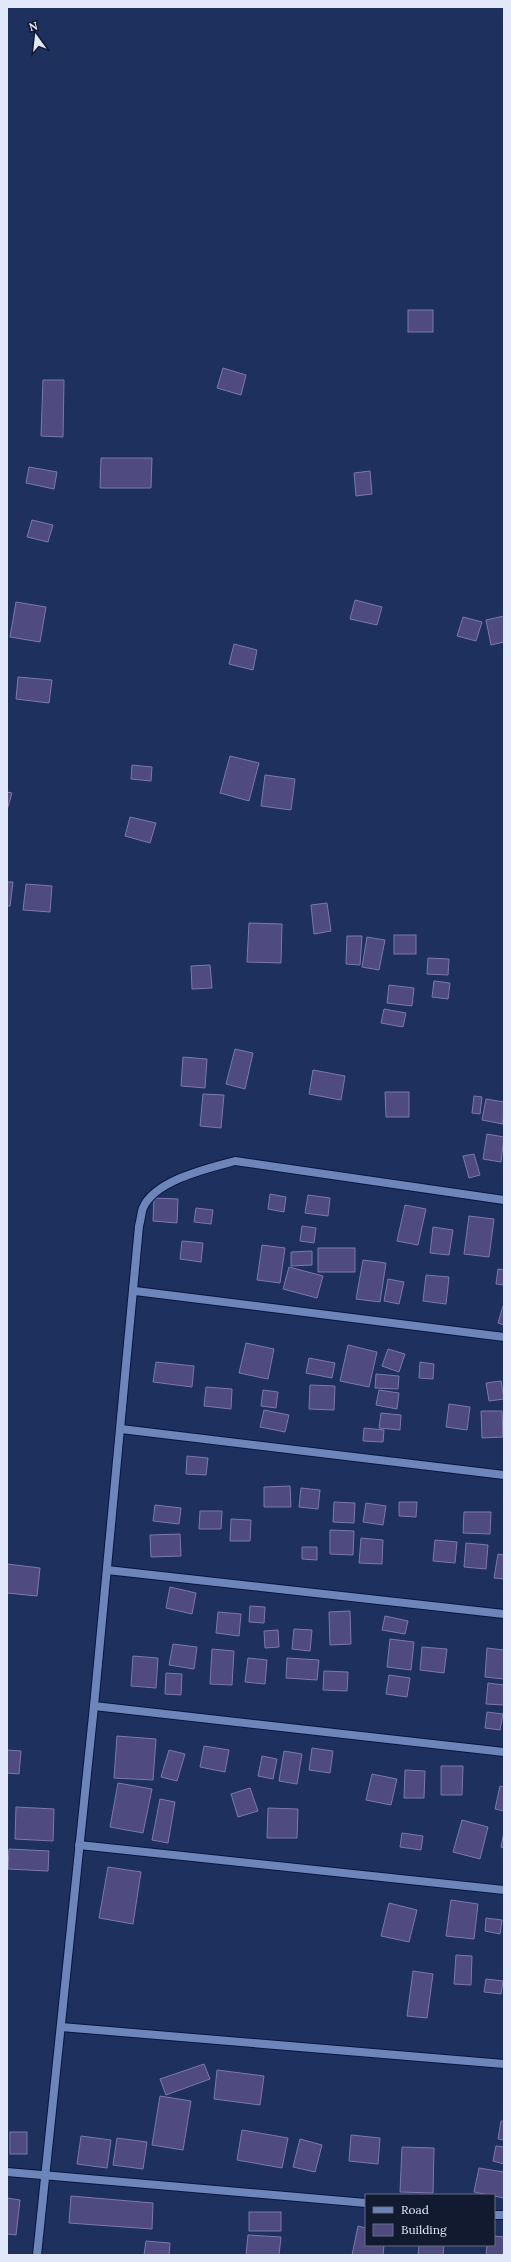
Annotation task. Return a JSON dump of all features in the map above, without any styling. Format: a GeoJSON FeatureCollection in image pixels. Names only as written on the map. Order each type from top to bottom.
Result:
{"type":"FeatureCollection","features":[{"type":"Feature","properties":{"kind":"street"},"geometry":{"type":"LineString","coordinates":[[36,2255],[46,2174],[94,1706],[143,1207],[160,1188],[192,1173],[235,1161],[504,1200]]}},
{"type":"Feature","properties":{"kind":"street"},"geometry":{"type":"LineString","coordinates":[[135,1291],[504,1337]]}},
{"type":"Feature","properties":{"kind":"street"},"geometry":{"type":"LineString","coordinates":[[121,1430],[504,1475]]}},
{"type":"Feature","properties":{"kind":"street"},"geometry":{"type":"LineString","coordinates":[[107,1570],[504,1614]]}},
{"type":"Feature","properties":{"kind":"street"},"geometry":{"type":"LineString","coordinates":[[94,1706],[504,1752]]}},
{"type":"Feature","properties":{"kind":"street"},"geometry":{"type":"LineString","coordinates":[[79,1845],[504,1890]]}},
{"type":"Feature","properties":{"kind":"street"},"geometry":{"type":"LineString","coordinates":[[60,2027],[504,2064]]}},
{"type":"Feature","properties":{"kind":"street"},"geometry":{"type":"LineString","coordinates":[[7,2172],[46,2174],[365,2203]]}},
{"type":"Feature","properties":{"kind":"building"},"geometry":{"type":"Polygon","coordinates":[[[408,310],[433,310],[433,332],[408,332],[408,310]]]}},
{"type":"Feature","properties":{"kind":"building"},"geometry":{"type":"Polygon","coordinates":[[[223,368],[246,375],[241,395],[217,388],[223,368]]]}},
{"type":"Feature","properties":{"kind":"building"},"geometry":{"type":"Polygon","coordinates":[[[43,380],[64,380],[63,437],[41,436],[43,380]]]}},
{"type":"Feature","properties":{"kind":"building"},"geometry":{"type":"Polygon","coordinates":[[[101,458],[152,458],[151,488],[100,488],[101,458]]]}},
{"type":"Feature","properties":{"kind":"building"},"geometry":{"type":"Polygon","coordinates":[[[29,467],[57,472],[54,489],[26,483],[29,467]]]}},
{"type":"Feature","properties":{"kind":"building"},"geometry":{"type":"Polygon","coordinates":[[[370,471],[372,494],[356,496],[354,473],[370,471]]]}},
{"type":"Feature","properties":{"kind":"building"},"geometry":{"type":"Polygon","coordinates":[[[32,520],[53,525],[48,542],[27,537],[32,520]]]}},
{"type":"Feature","properties":{"kind":"building"},"geometry":{"type":"Polygon","coordinates":[[[355,600],[382,607],[377,625],[350,619],[355,600]]]}},
{"type":"Feature","properties":{"kind":"building"},"geometry":{"type":"Polygon","coordinates":[[[16,602],[46,607],[40,642],[10,637],[16,602]]]}},
{"type":"Feature","properties":{"kind":"building"},"geometry":{"type":"Polygon","coordinates":[[[504,616],[504,642],[491,645],[486,620],[504,616]]]}},
{"type":"Feature","properties":{"kind":"building"},"geometry":{"type":"Polygon","coordinates":[[[463,617],[482,622],[476,641],[457,636],[463,617]]]}},
{"type":"Feature","properties":{"kind":"building"},"geometry":{"type":"Polygon","coordinates":[[[234,644],[257,650],[253,670],[229,664],[234,644]]]}},
{"type":"Feature","properties":{"kind":"building"},"geometry":{"type":"Polygon","coordinates":[[[18,677],[52,680],[49,703],[16,699],[18,677]]]}},
{"type":"Feature","properties":{"kind":"building"},"geometry":{"type":"Polygon","coordinates":[[[230,756],[259,763],[249,801],[220,793],[230,756]]]}},
{"type":"Feature","properties":{"kind":"building"},"geometry":{"type":"Polygon","coordinates":[[[132,765],[152,767],[151,781],[131,779],[132,765]]]}},
{"type":"Feature","properties":{"kind":"building"},"geometry":{"type":"Polygon","coordinates":[[[265,775],[295,779],[291,810],[261,806],[265,775]]]}},
{"type":"Feature","properties":{"kind":"building"},"geometry":{"type":"Polygon","coordinates":[[[7,792],[12,793],[7,810],[7,792]]]}},
{"type":"Feature","properties":{"kind":"building"},"geometry":{"type":"Polygon","coordinates":[[[130,817],[156,823],[150,843],[125,836],[130,817]]]}},
{"type":"Feature","properties":{"kind":"building"},"geometry":{"type":"Polygon","coordinates":[[[7,882],[13,882],[10,906],[7,906],[7,882]]]}},
{"type":"Feature","properties":{"kind":"building"},"geometry":{"type":"Polygon","coordinates":[[[26,884],[52,886],[50,912],[23,910],[26,884]]]}},
{"type":"Feature","properties":{"kind":"building"},"geometry":{"type":"Polygon","coordinates":[[[327,903],[331,931],[314,934],[311,905],[327,903]]]}},
{"type":"Feature","properties":{"kind":"building"},"geometry":{"type":"Polygon","coordinates":[[[249,923],[282,924],[281,963],[247,962],[249,923]]]}},
{"type":"Feature","properties":{"kind":"building"},"geometry":{"type":"Polygon","coordinates":[[[394,935],[416,935],[416,954],[394,954],[394,935]]]}},
{"type":"Feature","properties":{"kind":"building"},"geometry":{"type":"Polygon","coordinates":[[[347,936],[362,936],[360,965],[346,964],[347,936]]]}},
{"type":"Feature","properties":{"kind":"building"},"geometry":{"type":"Polygon","coordinates":[[[367,937],[385,940],[379,970],[362,967],[367,937]]]}},
{"type":"Feature","properties":{"kind":"building"},"geometry":{"type":"Polygon","coordinates":[[[428,958],[449,959],[448,975],[427,974],[428,958]]]}},
{"type":"Feature","properties":{"kind":"building"},"geometry":{"type":"Polygon","coordinates":[[[210,965],[212,988],[192,989],[191,966],[210,965]]]}},
{"type":"Feature","properties":{"kind":"building"},"geometry":{"type":"Polygon","coordinates":[[[434,981],[450,983],[448,999],[432,997],[434,981]]]}},
{"type":"Feature","properties":{"kind":"building"},"geometry":{"type":"Polygon","coordinates":[[[389,985],[414,988],[412,1006],[387,1003],[389,985]]]}},
{"type":"Feature","properties":{"kind":"building"},"geometry":{"type":"Polygon","coordinates":[[[384,1009],[406,1013],[403,1027],[381,1023],[384,1009]]]}},
{"type":"Feature","properties":{"kind":"building"},"geometry":{"type":"Polygon","coordinates":[[[235,1049],[253,1053],[245,1089],[226,1084],[235,1049]]]}},
{"type":"Feature","properties":{"kind":"building"},"geometry":{"type":"Polygon","coordinates":[[[183,1057],[207,1059],[205,1088],[181,1086],[183,1057]]]}},
{"type":"Feature","properties":{"kind":"building"},"geometry":{"type":"Polygon","coordinates":[[[313,1070],[345,1076],[341,1100],[309,1094],[313,1070]]]}},
{"type":"Feature","properties":{"kind":"building"},"geometry":{"type":"Polygon","coordinates":[[[385,1092],[409,1092],[409,1117],[386,1117],[385,1092]]]}},
{"type":"Feature","properties":{"kind":"building"},"geometry":{"type":"Polygon","coordinates":[[[203,1094],[224,1095],[221,1128],[200,1126],[203,1094]]]}},
{"type":"Feature","properties":{"kind":"building"},"geometry":{"type":"Polygon","coordinates":[[[474,1096],[482,1097],[480,1114],[472,1113],[474,1096]]]}},
{"type":"Feature","properties":{"kind":"building"},"geometry":{"type":"Polygon","coordinates":[[[486,1099],[504,1102],[503,1124],[482,1120],[486,1099]]]}},
{"type":"Feature","properties":{"kind":"building"},"geometry":{"type":"Polygon","coordinates":[[[487,1134],[504,1137],[501,1162],[483,1159],[487,1134]]]}},
{"type":"Feature","properties":{"kind":"building"},"geometry":{"type":"Polygon","coordinates":[[[474,1154],[480,1175],[469,1178],[463,1156],[474,1154]]]}},
{"type":"Feature","properties":{"kind":"building"},"geometry":{"type":"Polygon","coordinates":[[[270,1194],[286,1197],[284,1212],[268,1209],[270,1194]]]}},
{"type":"Feature","properties":{"kind":"building"},"geometry":{"type":"Polygon","coordinates":[[[308,1195],[330,1198],[328,1216],[305,1213],[308,1195]]]}},
{"type":"Feature","properties":{"kind":"building"},"geometry":{"type":"Polygon","coordinates":[[[154,1198],[178,1199],[177,1223],[153,1221],[154,1198]]]}},
{"type":"Feature","properties":{"kind":"building"},"geometry":{"type":"Polygon","coordinates":[[[405,1205],[426,1209],[418,1245],[397,1241],[405,1205]]]}},
{"type":"Feature","properties":{"kind":"building"},"geometry":{"type":"Polygon","coordinates":[[[196,1208],[213,1210],[211,1224],[194,1222],[196,1208]]]}},
{"type":"Feature","properties":{"kind":"building"},"geometry":{"type":"Polygon","coordinates":[[[469,1216],[494,1219],[489,1257],[464,1254],[469,1216]]]}},
{"type":"Feature","properties":{"kind":"building"},"geometry":{"type":"Polygon","coordinates":[[[302,1226],[316,1228],[314,1243],[300,1241],[302,1226]]]}},
{"type":"Feature","properties":{"kind":"building"},"geometry":{"type":"Polygon","coordinates":[[[433,1227],[453,1230],[449,1255],[430,1253],[433,1227]]]}},
{"type":"Feature","properties":{"kind":"building"},"geometry":{"type":"Polygon","coordinates":[[[182,1241],[203,1243],[201,1262],[180,1259],[182,1241]]]}},
{"type":"Feature","properties":{"kind":"building"},"geometry":{"type":"Polygon","coordinates":[[[262,1245],[285,1248],[280,1283],[257,1280],[262,1245]]]}},
{"type":"Feature","properties":{"kind":"building"},"geometry":{"type":"Polygon","coordinates":[[[318,1248],[355,1248],[355,1272],[318,1272],[318,1248]]]}},
{"type":"Feature","properties":{"kind":"building"},"geometry":{"type":"Polygon","coordinates":[[[312,1251],[312,1265],[291,1266],[291,1252],[312,1251]]]}},
{"type":"Feature","properties":{"kind":"building"},"geometry":{"type":"Polygon","coordinates":[[[363,1260],[386,1263],[380,1302],[356,1299],[363,1260]]]}},
{"type":"Feature","properties":{"kind":"building"},"geometry":{"type":"Polygon","coordinates":[[[289,1267],[323,1276],[317,1298],[283,1289],[289,1267]]]}},
{"type":"Feature","properties":{"kind":"building"},"geometry":{"type":"Polygon","coordinates":[[[498,1269],[504,1270],[504,1285],[496,1284],[498,1269]]]}},
{"type":"Feature","properties":{"kind":"building"},"geometry":{"type":"Polygon","coordinates":[[[426,1275],[449,1277],[446,1304],[423,1301],[426,1275]]]}},
{"type":"Feature","properties":{"kind":"building"},"geometry":{"type":"Polygon","coordinates":[[[388,1279],[404,1282],[399,1304],[384,1301],[388,1279]]]}},
{"type":"Feature","properties":{"kind":"building"},"geometry":{"type":"Polygon","coordinates":[[[504,1306],[504,1325],[498,1323],[504,1306]]]}},
{"type":"Feature","properties":{"kind":"building"},"geometry":{"type":"Polygon","coordinates":[[[246,1343],[274,1349],[268,1379],[239,1373],[246,1343]]]}},
{"type":"Feature","properties":{"kind":"building"},"geometry":{"type":"Polygon","coordinates":[[[348,1345],[377,1352],[369,1387],[340,1381],[348,1345]]]}},
{"type":"Feature","properties":{"kind":"building"},"geometry":{"type":"Polygon","coordinates":[[[388,1349],[405,1354],[399,1372],[382,1366],[388,1349]]]}},
{"type":"Feature","properties":{"kind":"building"},"geometry":{"type":"Polygon","coordinates":[[[309,1358],[335,1363],[332,1378],[306,1373],[309,1358]]]}},
{"type":"Feature","properties":{"kind":"building"},"geometry":{"type":"Polygon","coordinates":[[[156,1362],[194,1366],[192,1387],[153,1382],[156,1362]]]}},
{"type":"Feature","properties":{"kind":"building"},"geometry":{"type":"Polygon","coordinates":[[[420,1362],[434,1364],[433,1379],[419,1378],[420,1362]]]}},
{"type":"Feature","properties":{"kind":"building"},"geometry":{"type":"Polygon","coordinates":[[[376,1374],[399,1376],[398,1389],[375,1388],[376,1374]]]}},
{"type":"Feature","properties":{"kind":"building"},"geometry":{"type":"Polygon","coordinates":[[[501,1381],[504,1399],[489,1401],[486,1383],[501,1381]]]}},
{"type":"Feature","properties":{"kind":"building"},"geometry":{"type":"Polygon","coordinates":[[[310,1385],[335,1386],[334,1410],[309,1409],[310,1385]]]}},
{"type":"Feature","properties":{"kind":"building"},"geometry":{"type":"Polygon","coordinates":[[[206,1387],[232,1389],[231,1409],[204,1406],[206,1387]]]}},
{"type":"Feature","properties":{"kind":"building"},"geometry":{"type":"Polygon","coordinates":[[[263,1390],[278,1392],[276,1408],[261,1406],[263,1390]]]}},
{"type":"Feature","properties":{"kind":"building"},"geometry":{"type":"Polygon","coordinates":[[[379,1390],[399,1393],[397,1409],[376,1405],[379,1390]]]}},
{"type":"Feature","properties":{"kind":"building"},"geometry":{"type":"Polygon","coordinates":[[[449,1404],[470,1407],[467,1430],[446,1427],[449,1404]]]}},
{"type":"Feature","properties":{"kind":"building"},"geometry":{"type":"Polygon","coordinates":[[[264,1410],[289,1415],[285,1432],[260,1427],[264,1410]]]}},
{"type":"Feature","properties":{"kind":"building"},"geometry":{"type":"Polygon","coordinates":[[[481,1411],[502,1411],[503,1437],[482,1438],[481,1411]]]}},
{"type":"Feature","properties":{"kind":"building"},"geometry":{"type":"Polygon","coordinates":[[[381,1413],[401,1415],[400,1430],[379,1428],[381,1413]]]}},
{"type":"Feature","properties":{"kind":"building"},"geometry":{"type":"Polygon","coordinates":[[[364,1428],[384,1430],[383,1442],[363,1441],[364,1428]]]}},
{"type":"Feature","properties":{"kind":"building"},"geometry":{"type":"Polygon","coordinates":[[[187,1456],[208,1458],[206,1475],[186,1474],[187,1456]]]}},
{"type":"Feature","properties":{"kind":"building"},"geometry":{"type":"Polygon","coordinates":[[[290,1486],[291,1507],[264,1507],[264,1487],[290,1486]]]}},
{"type":"Feature","properties":{"kind":"building"},"geometry":{"type":"Polygon","coordinates":[[[301,1488],[320,1490],[318,1509],[299,1507],[301,1488]]]}},
{"type":"Feature","properties":{"kind":"building"},"geometry":{"type":"Polygon","coordinates":[[[334,1502],[355,1503],[354,1523],[333,1522],[334,1502]]]}},
{"type":"Feature","properties":{"kind":"building"},"geometry":{"type":"Polygon","coordinates":[[[399,1502],[417,1502],[416,1517],[399,1516],[399,1502]]]}},
{"type":"Feature","properties":{"kind":"building"},"geometry":{"type":"Polygon","coordinates":[[[366,1503],[386,1506],[383,1525],[363,1522],[366,1503]]]}},
{"type":"Feature","properties":{"kind":"building"},"geometry":{"type":"Polygon","coordinates":[[[155,1505],[181,1508],[179,1524],[153,1521],[155,1505]]]}},
{"type":"Feature","properties":{"kind":"building"},"geometry":{"type":"Polygon","coordinates":[[[200,1511],[222,1511],[221,1529],[199,1529],[200,1511]]]}},
{"type":"Feature","properties":{"kind":"building"},"geometry":{"type":"Polygon","coordinates":[[[464,1512],[491,1512],[490,1534],[463,1533],[464,1512]]]}},
{"type":"Feature","properties":{"kind":"building"},"geometry":{"type":"Polygon","coordinates":[[[231,1519],[251,1520],[250,1541],[230,1541],[231,1519]]]}},
{"type":"Feature","properties":{"kind":"building"},"geometry":{"type":"Polygon","coordinates":[[[330,1530],[354,1531],[353,1555],[330,1554],[330,1530]]]}},
{"type":"Feature","properties":{"kind":"building"},"geometry":{"type":"Polygon","coordinates":[[[180,1534],[181,1556],[151,1557],[150,1535],[180,1534]]]}},
{"type":"Feature","properties":{"kind":"building"},"geometry":{"type":"Polygon","coordinates":[[[361,1538],[383,1540],[382,1564],[359,1563],[361,1538]]]}},
{"type":"Feature","properties":{"kind":"building"},"geometry":{"type":"Polygon","coordinates":[[[435,1540],[457,1542],[455,1563],[433,1561],[435,1540]]]}},
{"type":"Feature","properties":{"kind":"building"},"geometry":{"type":"Polygon","coordinates":[[[466,1543],[488,1545],[486,1569],[464,1567],[466,1543]]]}},
{"type":"Feature","properties":{"kind":"building"},"geometry":{"type":"Polygon","coordinates":[[[302,1547],[317,1547],[317,1560],[302,1559],[302,1547]]]}},
{"type":"Feature","properties":{"kind":"building"},"geometry":{"type":"Polygon","coordinates":[[[498,1554],[504,1555],[504,1579],[494,1578],[498,1554]]]}},
{"type":"Feature","properties":{"kind":"building"},"geometry":{"type":"Polygon","coordinates":[[[7,1564],[40,1568],[37,1596],[7,1593],[7,1564]]]}},
{"type":"Feature","properties":{"kind":"building"},"geometry":{"type":"Polygon","coordinates":[[[170,1587],[196,1593],[192,1614],[166,1608],[170,1587]]]}},
{"type":"Feature","properties":{"kind":"building"},"geometry":{"type":"Polygon","coordinates":[[[250,1606],[265,1607],[264,1623],[249,1622],[250,1606]]]}},
{"type":"Feature","properties":{"kind":"building"},"geometry":{"type":"Polygon","coordinates":[[[350,1611],[351,1644],[330,1645],[329,1612],[350,1611]]]}},
{"type":"Feature","properties":{"kind":"building"},"geometry":{"type":"Polygon","coordinates":[[[218,1612],[241,1614],[239,1636],[216,1633],[218,1612]]]}},
{"type":"Feature","properties":{"kind":"building"},"geometry":{"type":"Polygon","coordinates":[[[385,1616],[408,1621],[405,1634],[382,1630],[385,1616]]]}},
{"type":"Feature","properties":{"kind":"building"},"geometry":{"type":"Polygon","coordinates":[[[294,1629],[312,1630],[310,1651],[292,1649],[294,1629]]]}},
{"type":"Feature","properties":{"kind":"building"},"geometry":{"type":"Polygon","coordinates":[[[278,1630],[279,1647],[265,1648],[264,1631],[278,1630]]]}},
{"type":"Feature","properties":{"kind":"building"},"geometry":{"type":"Polygon","coordinates":[[[390,1639],[414,1642],[411,1670],[387,1667],[390,1639]]]}},
{"type":"Feature","properties":{"kind":"building"},"geometry":{"type":"Polygon","coordinates":[[[173,1644],[197,1647],[194,1669],[169,1665],[173,1644]]]}},
{"type":"Feature","properties":{"kind":"building"},"geometry":{"type":"Polygon","coordinates":[[[422,1647],[447,1649],[444,1673],[420,1670],[422,1647]]]}},
{"type":"Feature","properties":{"kind":"building"},"geometry":{"type":"Polygon","coordinates":[[[487,1648],[504,1650],[504,1679],[485,1677],[487,1648]]]}},
{"type":"Feature","properties":{"kind":"building"},"geometry":{"type":"Polygon","coordinates":[[[212,1649],[234,1651],[232,1685],[210,1684],[212,1649]]]}},
{"type":"Feature","properties":{"kind":"building"},"geometry":{"type":"Polygon","coordinates":[[[133,1656],[158,1658],[156,1688],[131,1686],[133,1656]]]}},
{"type":"Feature","properties":{"kind":"building"},"geometry":{"type":"Polygon","coordinates":[[[248,1658],[267,1660],[265,1684],[245,1682],[248,1658]]]}},
{"type":"Feature","properties":{"kind":"building"},"geometry":{"type":"Polygon","coordinates":[[[287,1658],[319,1660],[317,1680],[286,1678],[287,1658]]]}},
{"type":"Feature","properties":{"kind":"building"},"geometry":{"type":"Polygon","coordinates":[[[324,1671],[348,1672],[347,1691],[323,1690],[324,1671]]]}},
{"type":"Feature","properties":{"kind":"building"},"geometry":{"type":"Polygon","coordinates":[[[166,1673],[182,1674],[181,1695],[165,1694],[166,1673]]]}},
{"type":"Feature","properties":{"kind":"building"},"geometry":{"type":"Polygon","coordinates":[[[389,1675],[410,1678],[407,1697],[386,1694],[389,1675]]]}},
{"type":"Feature","properties":{"kind":"building"},"geometry":{"type":"Polygon","coordinates":[[[488,1683],[504,1685],[504,1705],[486,1704],[488,1683]]]}},
{"type":"Feature","properties":{"kind":"building"},"geometry":{"type":"Polygon","coordinates":[[[487,1712],[503,1714],[500,1730],[485,1728],[487,1712]]]}},
{"type":"Feature","properties":{"kind":"building"},"geometry":{"type":"Polygon","coordinates":[[[117,1736],[156,1739],[153,1780],[114,1778],[117,1736]]]}},
{"type":"Feature","properties":{"kind":"building"},"geometry":{"type":"Polygon","coordinates":[[[204,1746],[229,1750],[225,1772],[200,1767],[204,1746]]]}},
{"type":"Feature","properties":{"kind":"building"},"geometry":{"type":"Polygon","coordinates":[[[312,1748],[333,1751],[330,1773],[309,1770],[312,1748]]]}},
{"type":"Feature","properties":{"kind":"building"},"geometry":{"type":"Polygon","coordinates":[[[7,1750],[21,1751],[19,1774],[7,1773],[7,1750]]]}},
{"type":"Feature","properties":{"kind":"building"},"geometry":{"type":"Polygon","coordinates":[[[169,1750],[185,1754],[177,1781],[161,1777],[169,1750]]]}},
{"type":"Feature","properties":{"kind":"building"},"geometry":{"type":"Polygon","coordinates":[[[284,1751],[302,1754],[297,1784],[279,1781],[284,1751]]]}},
{"type":"Feature","properties":{"kind":"building"},"geometry":{"type":"Polygon","coordinates":[[[262,1756],[277,1759],[273,1779],[258,1776],[262,1756]]]}},
{"type":"Feature","properties":{"kind":"building"},"geometry":{"type":"Polygon","coordinates":[[[441,1766],[463,1766],[462,1795],[441,1795],[441,1766]]]}},
{"type":"Feature","properties":{"kind":"building"},"geometry":{"type":"Polygon","coordinates":[[[405,1770],[425,1771],[424,1798],[404,1798],[405,1770]]]}},
{"type":"Feature","properties":{"kind":"building"},"geometry":{"type":"Polygon","coordinates":[[[372,1774],[397,1779],[391,1805],[366,1800],[372,1774]]]}},
{"type":"Feature","properties":{"kind":"building"},"geometry":{"type":"Polygon","coordinates":[[[118,1783],[152,1789],[143,1833],[110,1827],[118,1783]]]}},
{"type":"Feature","properties":{"kind":"building"},"geometry":{"type":"Polygon","coordinates":[[[500,1786],[504,1787],[504,1811],[495,1809],[500,1786]]]}},
{"type":"Feature","properties":{"kind":"building"},"geometry":{"type":"Polygon","coordinates":[[[250,1788],[258,1811],[238,1817],[231,1794],[250,1788]]]}},
{"type":"Feature","properties":{"kind":"building"},"geometry":{"type":"Polygon","coordinates":[[[160,1799],[175,1802],[168,1843],[152,1840],[160,1799]]]}},
{"type":"Feature","properties":{"kind":"building"},"geometry":{"type":"Polygon","coordinates":[[[16,1807],[54,1809],[53,1841],[15,1839],[16,1807]]]}},
{"type":"Feature","properties":{"kind":"building"},"geometry":{"type":"Polygon","coordinates":[[[268,1808],[298,1809],[297,1838],[267,1838],[268,1808]]]}},
{"type":"Feature","properties":{"kind":"building"},"geometry":{"type":"Polygon","coordinates":[[[462,1820],[488,1827],[480,1859],[453,1852],[462,1820]]]}},
{"type":"Feature","properties":{"kind":"building"},"geometry":{"type":"Polygon","coordinates":[[[504,1832],[504,1848],[501,1847],[504,1832]]]}},
{"type":"Feature","properties":{"kind":"building"},"geometry":{"type":"Polygon","coordinates":[[[402,1833],[423,1836],[421,1850],[400,1847],[402,1833]]]}},
{"type":"Feature","properties":{"kind":"building"},"geometry":{"type":"Polygon","coordinates":[[[9,1849],[49,1851],[48,1871],[8,1869],[9,1849]]]}},
{"type":"Feature","properties":{"kind":"building"},"geometry":{"type":"Polygon","coordinates":[[[108,1867],[141,1872],[133,1924],[99,1918],[108,1867]]]}},
{"type":"Feature","properties":{"kind":"building"},"geometry":{"type":"Polygon","coordinates":[[[451,1900],[478,1904],[474,1939],[446,1936],[451,1900]]]}},
{"type":"Feature","properties":{"kind":"building"},"geometry":{"type":"Polygon","coordinates":[[[389,1903],[417,1910],[409,1942],[381,1936],[389,1903]]]}},
{"type":"Feature","properties":{"kind":"building"},"geometry":{"type":"Polygon","coordinates":[[[486,1918],[502,1920],[500,1934],[485,1931],[486,1918]]]}},
{"type":"Feature","properties":{"kind":"building"},"geometry":{"type":"Polygon","coordinates":[[[456,1955],[472,1956],[471,1985],[454,1984],[456,1955]]]}},
{"type":"Feature","properties":{"kind":"building"},"geometry":{"type":"Polygon","coordinates":[[[413,1971],[433,1974],[427,2018],[407,2016],[413,1971]]]}},
{"type":"Feature","properties":{"kind":"building"},"geometry":{"type":"Polygon","coordinates":[[[486,1979],[503,1981],[501,1994],[484,1992],[486,1979]]]}},
{"type":"Feature","properties":{"kind":"building"},"geometry":{"type":"Polygon","coordinates":[[[204,2064],[210,2079],[166,2095],[160,2079],[204,2064]]]}},
{"type":"Feature","properties":{"kind":"building"},"geometry":{"type":"Polygon","coordinates":[[[217,2070],[264,2076],[260,2105],[214,2099],[217,2070]]]}},
{"type":"Feature","properties":{"kind":"building"},"geometry":{"type":"Polygon","coordinates":[[[160,2096],[191,2101],[183,2150],[152,2145],[160,2096]]]}},
{"type":"Feature","properties":{"kind":"building"},"geometry":{"type":"Polygon","coordinates":[[[501,2121],[504,2121],[504,2140],[498,2139],[501,2121]]]}},
{"type":"Feature","properties":{"kind":"building"},"geometry":{"type":"Polygon","coordinates":[[[242,2130],[288,2138],[282,2168],[237,2160],[242,2130]]]}},
{"type":"Feature","properties":{"kind":"building"},"geometry":{"type":"Polygon","coordinates":[[[10,2132],[27,2132],[27,2154],[10,2154],[10,2132]]]}},
{"type":"Feature","properties":{"kind":"building"},"geometry":{"type":"Polygon","coordinates":[[[351,2135],[380,2138],[378,2164],[349,2161],[351,2135]]]}},
{"type":"Feature","properties":{"kind":"building"},"geometry":{"type":"Polygon","coordinates":[[[81,2136],[111,2140],[107,2168],[77,2164],[81,2136]]]}},
{"type":"Feature","properties":{"kind":"building"},"geometry":{"type":"Polygon","coordinates":[[[117,2138],[147,2142],[143,2169],[113,2165],[117,2138]]]}},
{"type":"Feature","properties":{"kind":"building"},"geometry":{"type":"Polygon","coordinates":[[[300,2139],[322,2145],[315,2172],[293,2167],[300,2139]]]}},
{"type":"Feature","properties":{"kind":"building"},"geometry":{"type":"Polygon","coordinates":[[[496,2146],[504,2147],[504,2164],[493,2161],[496,2146]]]}},
{"type":"Feature","properties":{"kind":"building"},"geometry":{"type":"Polygon","coordinates":[[[402,2147],[434,2148],[433,2193],[400,2192],[402,2147]]]}},
{"type":"Feature","properties":{"kind":"building"},"geometry":{"type":"Polygon","coordinates":[[[479,2168],[504,2172],[504,2198],[495,2196],[495,2194],[474,2192],[479,2168]]]}},
{"type":"Feature","properties":{"kind":"building"},"geometry":{"type":"Polygon","coordinates":[[[71,2196],[153,2203],[152,2229],[69,2223],[71,2196]]]}},
{"type":"Feature","properties":{"kind":"building"},"geometry":{"type":"Polygon","coordinates":[[[7,2198],[20,2200],[16,2235],[7,2234],[7,2198]]]}},
{"type":"Feature","properties":{"kind":"building"},"geometry":{"type":"Polygon","coordinates":[[[249,2212],[281,2212],[281,2231],[249,2231],[249,2212]]]}},
{"type":"Feature","properties":{"kind":"building"},"geometry":{"type":"Polygon","coordinates":[[[358,2226],[365,2228],[365,2246],[384,2246],[383,2255],[352,2255],[358,2226]]]}},
{"type":"Feature","properties":{"kind":"building"},"geometry":{"type":"Polygon","coordinates":[[[248,2235],[281,2237],[279,2255],[246,2255],[248,2235]]]}},
{"type":"Feature","properties":{"kind":"building"},"geometry":{"type":"Polygon","coordinates":[[[495,2236],[504,2237],[504,2255],[486,2255],[487,2246],[495,2246],[495,2236]]]}},
{"type":"Feature","properties":{"kind":"building"},"geometry":{"type":"Polygon","coordinates":[[[146,2241],[170,2243],[169,2255],[144,2255],[146,2241]]]}},
{"type":"Feature","properties":{"kind":"building"},"geometry":{"type":"Polygon","coordinates":[[[419,2246],[444,2246],[443,2255],[418,2255],[419,2246]]]}}]}
